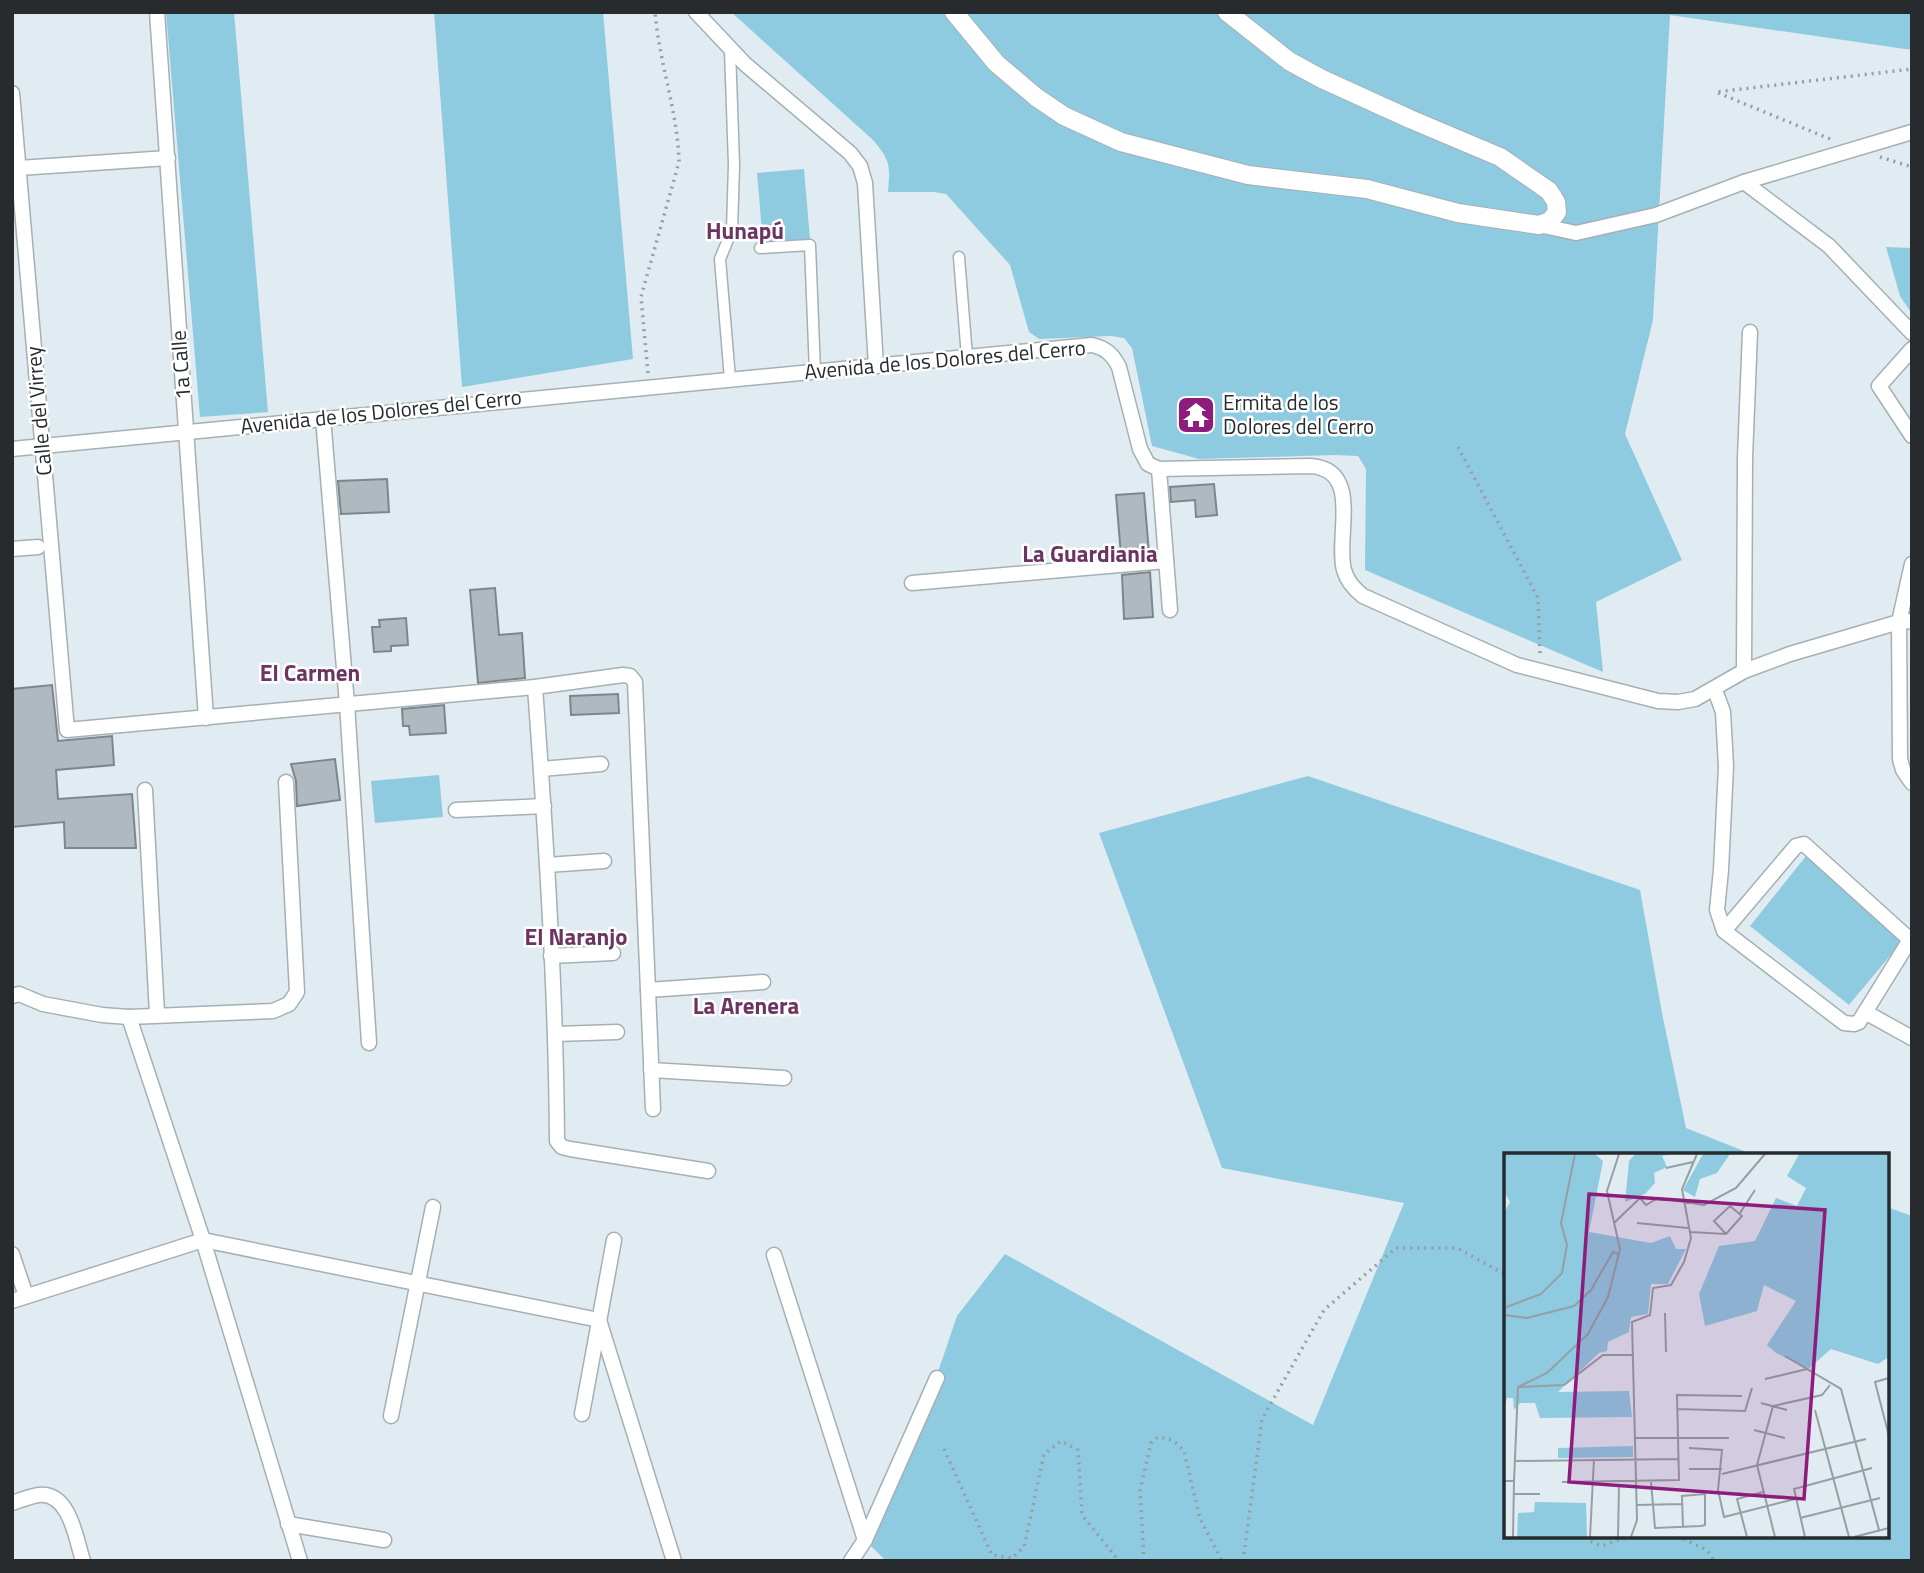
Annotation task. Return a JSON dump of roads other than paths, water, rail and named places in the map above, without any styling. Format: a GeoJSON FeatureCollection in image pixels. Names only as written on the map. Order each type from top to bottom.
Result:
{"type":"FeatureCollection","features":[{"type":"Feature","properties":{"kind":"street","name":"1a Calle"},"geometry":{"type":"LineString","coordinates":[[157,12],[206,718]]}},
{"type":"Feature","properties":{"kind":"street"},"geometry":{"type":"LineString","coordinates":[[696,12],[730,48],[794,107],[850,152],[860,166],[865,183],[876,366]]}},
{"type":"Feature","properties":{"kind":"street"},"geometry":{"type":"LineString","coordinates":[[954,12],[996,63],[1036,97],[1064,116],[1121,142],[1248,175],[1367,188],[1458,213],[1576,233],[1656,215],[1744,182],[1912,132]]}},
{"type":"Feature","properties":{"kind":"street"},"geometry":{"type":"LineString","coordinates":[[1227,12],[1289,61],[1322,79],[1500,157],[1549,191],[1556,202],[1557,212],[1550,221],[1539,225]]}},
{"type":"Feature","properties":{"kind":"street"},"geometry":{"type":"LineString","coordinates":[[730,48],[734,165],[732,230],[720,259],[730,379]]}},
{"type":"Feature","properties":{"kind":"street","name":"Calle del Virrey"},"geometry":{"type":"LineString","coordinates":[[12,93],[15,170],[66,730],[206,718]]}},
{"type":"Feature","properties":{"kind":"street"},"geometry":{"type":"LineString","coordinates":[[15,170],[168,158]]}},
{"type":"Feature","properties":{"kind":"street"},"geometry":{"type":"LineString","coordinates":[[1744,182],[1829,246],[1912,333]]}},
{"type":"Feature","properties":{"kind":"street"},"geometry":{"type":"LineString","coordinates":[[760,248],[810,245],[815,372]]}},
{"type":"Feature","properties":{"kind":"street"},"geometry":{"type":"LineString","coordinates":[[959,257],[967,357]]}},
{"type":"Feature","properties":{"kind":"street"},"geometry":{"type":"LineString","coordinates":[[1744,671],[1745,458],[1750,332]]}},
{"type":"Feature","properties":{"kind":"street","name":"Avenida de los Dolores del Cerro"},"geometry":{"type":"LineString","coordinates":[[12,449],[1084,345],[1100,347],[1114,357],[1143,457],[1148,464],[1159,469]]}},
{"type":"Feature","properties":{"kind":"street"},"geometry":{"type":"LineString","coordinates":[[1912,349],[1879,386],[1912,436]]}},
{"type":"Feature","properties":{"kind":"street"},"geometry":{"type":"LineString","coordinates":[[323,418],[347,704],[369,1043]]}},
{"type":"Feature","properties":{"kind":"street"},"geometry":{"type":"LineString","coordinates":[[1170,610],[1159,469],[1311,467],[1326,470],[1338,480],[1343,494],[1343,568],[1357,591],[1517,665],[1658,701],[1678,702],[1695,699],[1715,690],[1744,671],[1790,654],[1905,622]]}},
{"type":"Feature","properties":{"kind":"street"},"geometry":{"type":"LineString","coordinates":[[12,549],[38,547]]}},
{"type":"Feature","properties":{"kind":"street"},"geometry":{"type":"LineString","coordinates":[[912,583],[1166,561]]}},
{"type":"Feature","properties":{"kind":"street"},"geometry":{"type":"LineString","coordinates":[[1912,564],[1905,622],[1900,759],[1903,770],[1912,783]]}},
{"type":"Feature","properties":{"kind":"street"},"geometry":{"type":"LineString","coordinates":[[206,718],[630,676],[635,682],[653,1109]]}},
{"type":"Feature","properties":{"kind":"street"},"geometry":{"type":"LineString","coordinates":[[535,687],[547,865],[557,1141],[562,1147],[708,1171]]}},
{"type":"Feature","properties":{"kind":"street"},"geometry":{"type":"LineString","coordinates":[[1715,690],[1723,712],[1726,766],[1717,910],[1724,931],[1844,1023],[1854,1024],[1859,1022],[1906,948],[1907,937],[1804,844],[1796,846],[1724,931]]}},
{"type":"Feature","properties":{"kind":"street"},"geometry":{"type":"LineString","coordinates":[[541,769],[601,764]]}},
{"type":"Feature","properties":{"kind":"street"},"geometry":{"type":"LineString","coordinates":[[12,996],[19,994],[43,1004],[102,1016],[273,1011],[284,1007],[297,992],[286,782]]}},
{"type":"Feature","properties":{"kind":"street"},"geometry":{"type":"LineString","coordinates":[[145,790],[157,1014]]}},
{"type":"Feature","properties":{"kind":"street"},"geometry":{"type":"LineString","coordinates":[[456,810],[544,806]]}},
{"type":"Feature","properties":{"kind":"street"},"geometry":{"type":"LineString","coordinates":[[547,865],[604,861]]}},
{"type":"Feature","properties":{"kind":"street"},"geometry":{"type":"LineString","coordinates":[[551,956],[613,953]]}},
{"type":"Feature","properties":{"kind":"street"},"geometry":{"type":"LineString","coordinates":[[648,990],[763,982]]}},
{"type":"Feature","properties":{"kind":"street"},"geometry":{"type":"LineString","coordinates":[[1865,1012],[1912,1038]]}},
{"type":"Feature","properties":{"kind":"street"},"geometry":{"type":"LineString","coordinates":[[129,1017],[203,1240],[300,1561]]}},
{"type":"Feature","properties":{"kind":"street"},"geometry":{"type":"LineString","coordinates":[[555,1034],[617,1032]]}},
{"type":"Feature","properties":{"kind":"street"},"geometry":{"type":"LineString","coordinates":[[651,1070],[784,1078]]}},
{"type":"Feature","properties":{"kind":"street"},"geometry":{"type":"LineString","coordinates":[[391,1416],[433,1207]]}},
{"type":"Feature","properties":{"kind":"street"},"geometry":{"type":"LineString","coordinates":[[12,1254],[19,1299],[203,1240],[599,1320]]}},
{"type":"Feature","properties":{"kind":"street"},"geometry":{"type":"LineString","coordinates":[[582,1415],[614,1240]]}},
{"type":"Feature","properties":{"kind":"street"},"geometry":{"type":"LineString","coordinates":[[774,1255],[864,1539]]}},
{"type":"Feature","properties":{"kind":"street"},"geometry":{"type":"LineString","coordinates":[[599,1320],[674,1561]]}},
{"type":"Feature","properties":{"kind":"street"},"geometry":{"type":"LineString","coordinates":[[851,1561],[864,1539],[937,1378]]}},
{"type":"Feature","properties":{"kind":"street"},"geometry":{"type":"LineString","coordinates":[[12,1503],[37,1495],[59,1501],[67,1513],[83,1561]]}},
{"type":"Feature","properties":{"kind":"street"},"geometry":{"type":"LineString","coordinates":[[288,1524],[384,1540]]}},
{"type":"Feature","properties":{"kind":"place","name":"Ermita de los Dolores del Cerro"},"geometry":{"type":"Point","coordinates":[1196,415]}},
{"type":"Feature","properties":{"kind":"district","name":"Hunapú"},"geometry":{"type":"Point","coordinates":[745,231]}},
{"type":"Feature","properties":{"kind":"district","name":"La Guardiania"},"geometry":{"type":"Point","coordinates":[1090,554]}},
{"type":"Feature","properties":{"kind":"district","name":"El Carmen"},"geometry":{"type":"Point","coordinates":[310,673]}},
{"type":"Feature","properties":{"kind":"district","name":"El Naranjo"},"geometry":{"type":"Point","coordinates":[576,937]}},
{"type":"Feature","properties":{"kind":"district","name":"La Arenera"},"geometry":{"type":"Point","coordinates":[746,1006]}}]}
